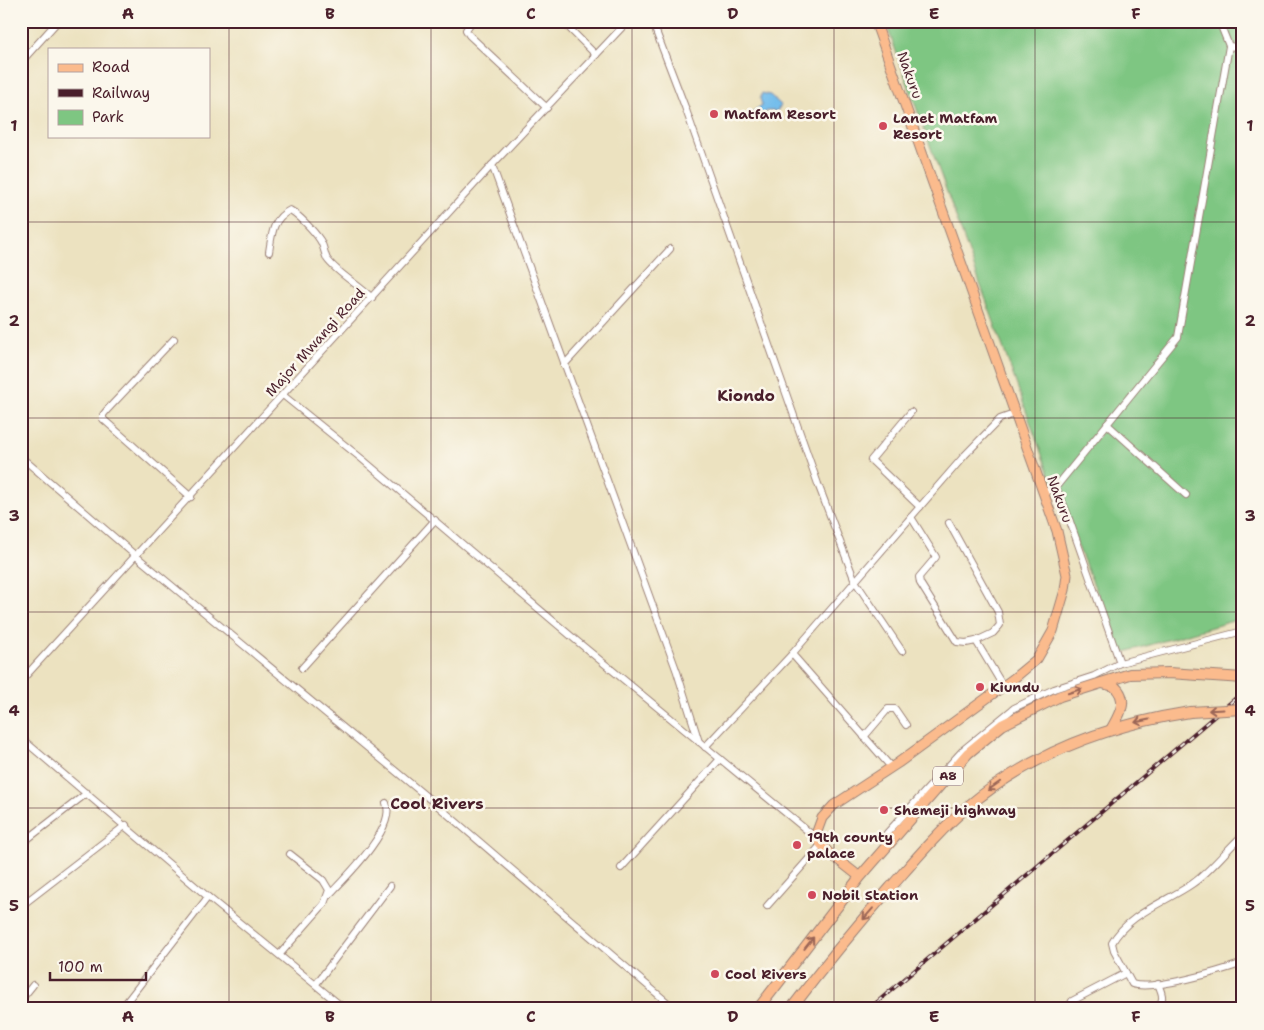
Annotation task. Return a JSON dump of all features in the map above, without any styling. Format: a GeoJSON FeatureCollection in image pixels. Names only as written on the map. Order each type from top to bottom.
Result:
{"type":"FeatureCollection","features":[{"type":"Feature","properties":{"kind":"highway","name":"A8"},"geometry":{"type":"LineString","coordinates":[[758,1009],[860,877],[968,753],[1002,725],[1060,696],[1130,674],[1169,673],[1243,678]]}},
{"type":"Feature","properties":{"kind":"highway"},"geometry":{"type":"LineString","coordinates":[[1101,683],[1114,686],[1122,696],[1123,706],[1111,730]]}},
{"type":"Feature","properties":{"kind":"highway","name":"A8"},"geometry":{"type":"LineString","coordinates":[[791,1009],[850,934],[932,840],[965,809],[998,784],[1044,756],[1083,739],[1140,721],[1190,712],[1243,709]]}},
{"type":"Feature","properties":{"kind":"main road","name":"Nakuru"},"geometry":{"type":"LineString","coordinates":[[815,836],[822,818],[834,805],[1003,686],[1037,659],[1046,646],[1065,590],[1067,575],[1057,531],[876,21]]}},
{"type":"Feature","properties":{"kind":"main road"},"geometry":{"type":"LineString","coordinates":[[815,836],[821,845],[860,877]]}},
{"type":"Feature","properties":{"kind":"street"},"geometry":{"type":"LineString","coordinates":[[21,62],[58,21]]}},
{"type":"Feature","properties":{"kind":"street"},"geometry":{"type":"LineString","coordinates":[[472,21],[466,30],[469,35],[547,108]]}},
{"type":"Feature","properties":{"kind":"street"},"geometry":{"type":"LineString","coordinates":[[562,21],[596,55]]}},
{"type":"Feature","properties":{"kind":"street","name":"Major Mwangi Road"},"geometry":{"type":"LineString","coordinates":[[21,681],[284,396],[492,165],[628,21]]}},
{"type":"Feature","properties":{"kind":"street"},"geometry":{"type":"LineString","coordinates":[[652,21],[685,107],[818,484],[856,581],[902,651]]}},
{"type":"Feature","properties":{"kind":"street"},"geometry":{"type":"LineString","coordinates":[[1043,493],[1056,487],[1178,337],[1229,46],[1219,21]]}},
{"type":"Feature","properties":{"kind":"street"},"geometry":{"type":"LineString","coordinates":[[1229,46],[1243,48]]}},
{"type":"Feature","properties":{"kind":"street"},"geometry":{"type":"LineString","coordinates":[[492,165],[687,699],[699,742]]}},
{"type":"Feature","properties":{"kind":"street"},"geometry":{"type":"LineString","coordinates":[[269,252],[274,222],[281,214],[290,210],[320,240],[326,258],[372,298]]}},
{"type":"Feature","properties":{"kind":"street"},"geometry":{"type":"LineString","coordinates":[[564,366],[670,249]]}},
{"type":"Feature","properties":{"kind":"street"},"geometry":{"type":"LineString","coordinates":[[174,339],[102,415],[103,419],[190,497]]}},
{"type":"Feature","properties":{"kind":"street"},"geometry":{"type":"LineString","coordinates":[[284,396],[705,747],[815,836]]}},
{"type":"Feature","properties":{"kind":"street"},"geometry":{"type":"LineString","coordinates":[[911,412],[871,460],[920,507]]}},
{"type":"Feature","properties":{"kind":"street"},"geometry":{"type":"LineString","coordinates":[[705,747],[792,654],[911,517],[1000,419],[1014,414]]}},
{"type":"Feature","properties":{"kind":"street"},"geometry":{"type":"LineString","coordinates":[[1107,424],[1186,495]]}},
{"type":"Feature","properties":{"kind":"street"},"geometry":{"type":"LineString","coordinates":[[21,457],[136,556],[344,727],[675,1009]]}},
{"type":"Feature","properties":{"kind":"street"},"geometry":{"type":"LineString","coordinates":[[1056,487],[1120,663]]}},
{"type":"Feature","properties":{"kind":"street"},"geometry":{"type":"LineString","coordinates":[[911,517],[936,557],[920,577],[920,583],[957,642],[966,644],[993,633],[1000,625],[998,612],[949,523]]}},
{"type":"Feature","properties":{"kind":"street"},"geometry":{"type":"LineString","coordinates":[[302,668],[435,520]]}},
{"type":"Feature","properties":{"kind":"street"},"geometry":{"type":"LineString","coordinates":[[887,833],[964,749],[1014,708],[1054,689],[1094,676],[1120,663],[1243,631]]}},
{"type":"Feature","properties":{"kind":"street"},"geometry":{"type":"LineString","coordinates":[[976,641],[1003,686]]}},
{"type":"Feature","properties":{"kind":"street"},"geometry":{"type":"LineString","coordinates":[[792,654],[890,767]]}},
{"type":"Feature","properties":{"kind":"street"},"geometry":{"type":"LineString","coordinates":[[864,737],[888,709],[895,709],[906,725]]}},
{"type":"Feature","properties":{"kind":"street"},"geometry":{"type":"LineString","coordinates":[[21,738],[126,825],[208,897],[345,1009]]}},
{"type":"Feature","properties":{"kind":"street"},"geometry":{"type":"LineString","coordinates":[[621,868],[720,759]]}},
{"type":"Feature","properties":{"kind":"street"},"geometry":{"type":"LineString","coordinates":[[25,840],[87,793]]}},
{"type":"Feature","properties":{"kind":"street"},"geometry":{"type":"LineString","coordinates":[[280,954],[378,838],[388,810],[386,803]]}},
{"type":"Feature","properties":{"kind":"street"},"geometry":{"type":"LineString","coordinates":[[21,906],[126,825]]}},
{"type":"Feature","properties":{"kind":"street"},"geometry":{"type":"LineString","coordinates":[[1243,835],[1193,884],[1147,910],[1118,931],[1112,943],[1114,951],[1126,973],[1135,985],[1158,984],[1243,963]]}},
{"type":"Feature","properties":{"kind":"street"},"geometry":{"type":"LineString","coordinates":[[767,906],[821,845]]}},
{"type":"Feature","properties":{"kind":"street"},"geometry":{"type":"LineString","coordinates":[[290,854],[323,880],[329,890],[328,896]]}},
{"type":"Feature","properties":{"kind":"street"},"geometry":{"type":"LineString","coordinates":[[316,984],[390,886]]}},
{"type":"Feature","properties":{"kind":"street"},"geometry":{"type":"LineString","coordinates":[[121,1009],[208,897]]}},
{"type":"Feature","properties":{"kind":"street"},"geometry":{"type":"LineString","coordinates":[[1068,1009],[1072,1002],[1126,973]]}},
{"type":"Feature","properties":{"kind":"street"},"geometry":{"type":"LineString","coordinates":[[1155,1009],[1161,1004],[1163,995],[1158,984]]}},
{"type":"Feature","properties":{"kind":"street"},"geometry":{"type":"LineString","coordinates":[[21,1000],[34,985]]}},
{"type":"Feature","properties":{"kind":"green space"},"geometry":{"type":"Polygon","coordinates":[[[885,21],[1243,21],[1243,618],[1122,653],[1055,491],[885,21]]]}},
{"type":"Feature","properties":{"kind":"water"},"geometry":{"type":"Polygon","coordinates":[[[762,93],[770,95],[781,105],[777,111],[767,111],[755,119],[751,113],[762,105],[760,98],[762,93]]]}},
{"type":"Feature","properties":{"kind":"railway"},"geometry":{"type":"LineString","coordinates":[[869,1009],[1243,692]]}},
{"type":"Feature","properties":{"kind":"place","name":"Matfam Resort"},"geometry":{"type":"Point","coordinates":[714,114]}},
{"type":"Feature","properties":{"kind":"place","name":"Lanet Matfam Resort"},"geometry":{"type":"Point","coordinates":[883,126]}},
{"type":"Feature","properties":{"kind":"place","name":"Kiundu"},"geometry":{"type":"Point","coordinates":[980,687]}},
{"type":"Feature","properties":{"kind":"place","name":"Shemeji highway"},"geometry":{"type":"Point","coordinates":[884,810]}},
{"type":"Feature","properties":{"kind":"place","name":"19th county palace"},"geometry":{"type":"Point","coordinates":[797,845]}},
{"type":"Feature","properties":{"kind":"place","name":"Nobil Station"},"geometry":{"type":"Point","coordinates":[812,895]}},
{"type":"Feature","properties":{"kind":"place","name":"Cool Rivers"},"geometry":{"type":"Point","coordinates":[715,974]}},
{"type":"Feature","properties":{"kind":"district","name":"Kiondo"},"geometry":{"type":"Point","coordinates":[746,395]}},
{"type":"Feature","properties":{"kind":"district","name":"Cool Rivers"},"geometry":{"type":"Point","coordinates":[437,803]}}]}
